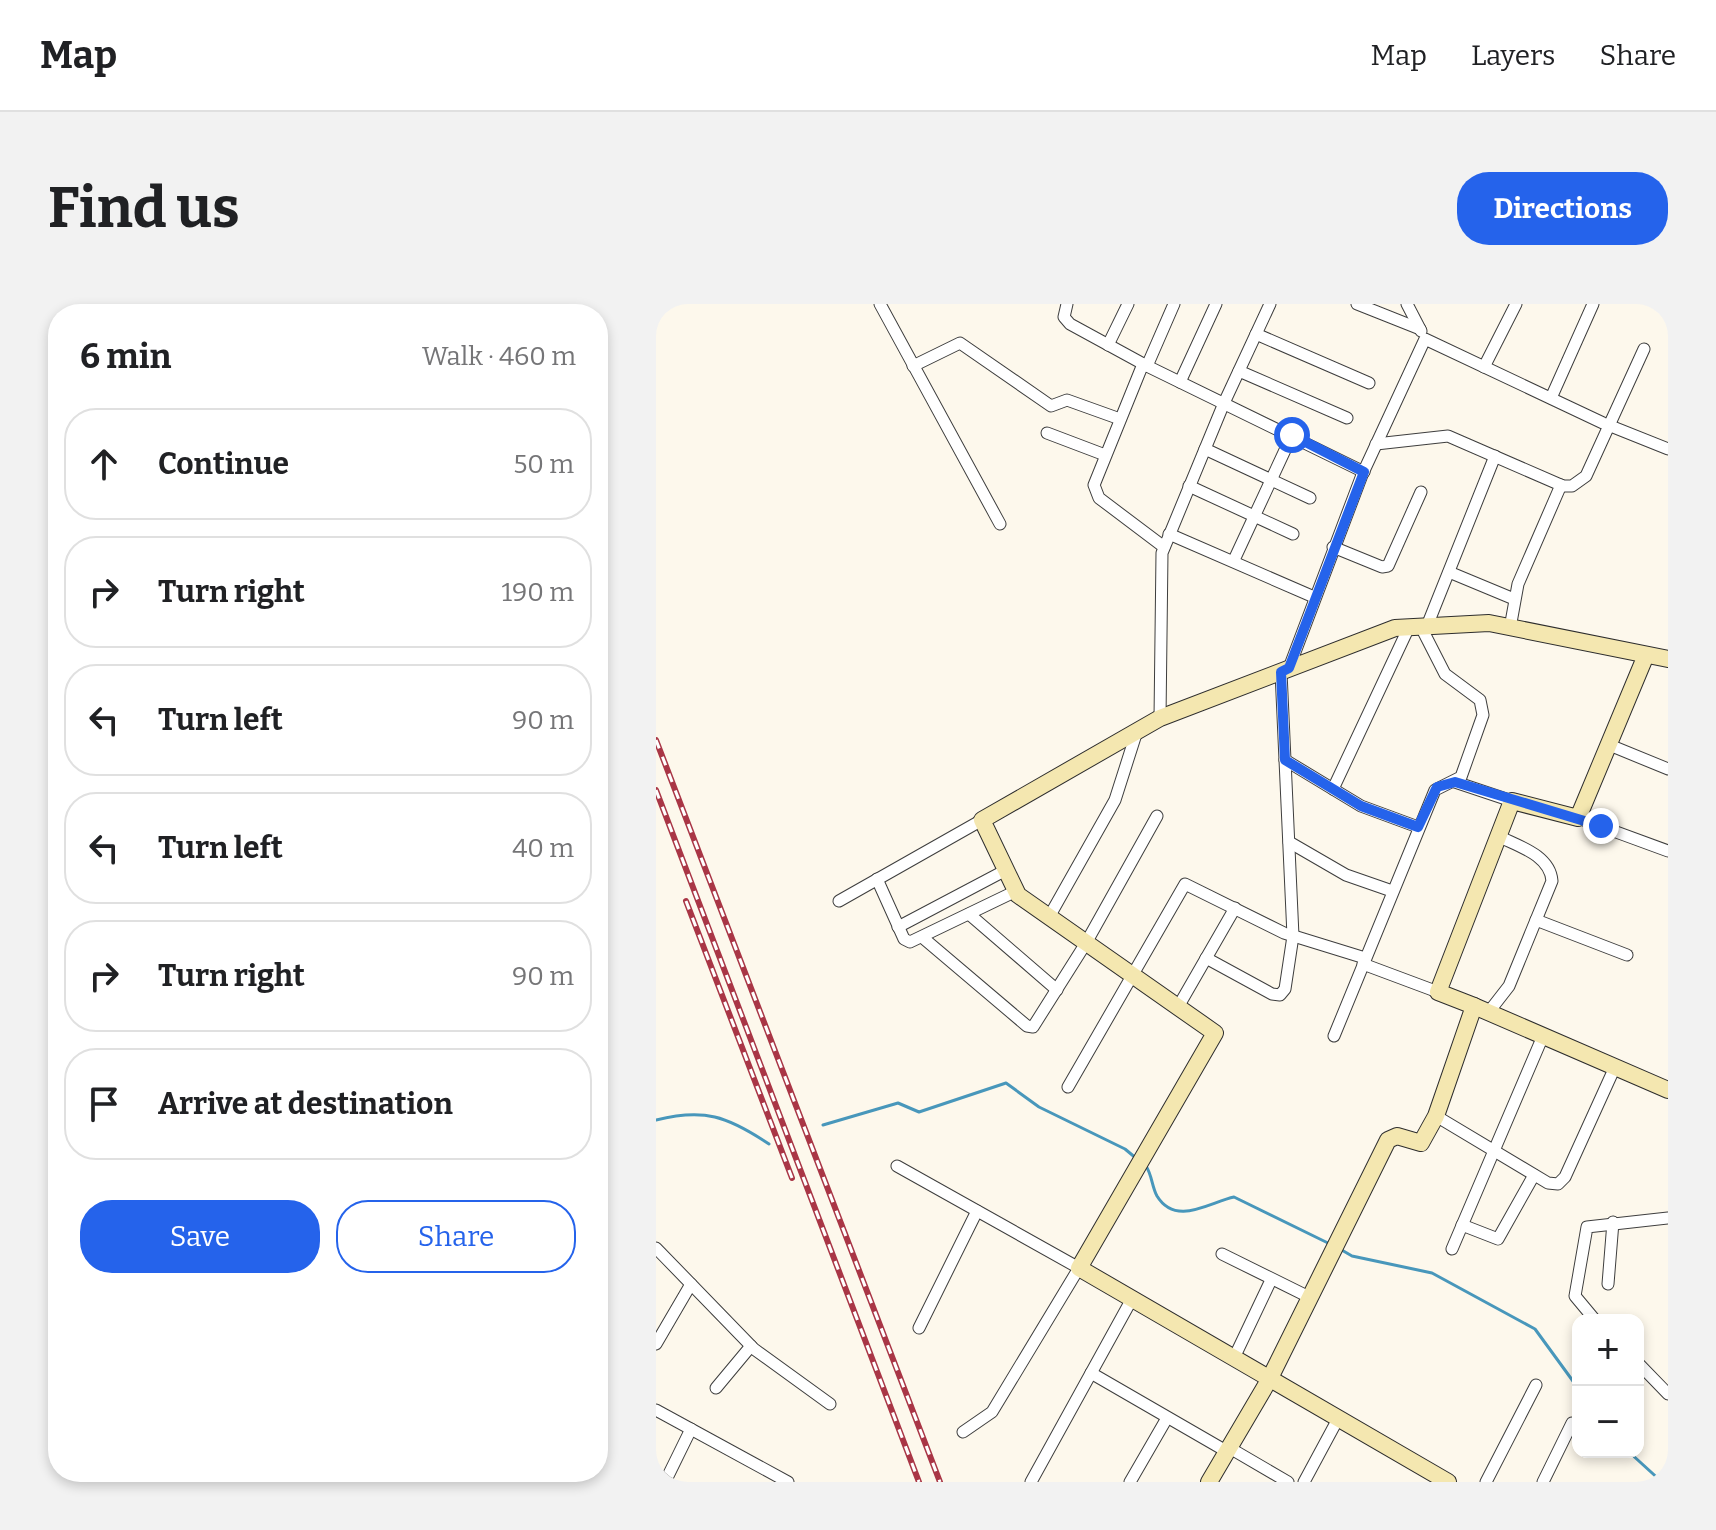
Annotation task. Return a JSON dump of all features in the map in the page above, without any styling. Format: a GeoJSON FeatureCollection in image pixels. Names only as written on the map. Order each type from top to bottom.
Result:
{"type":"FeatureCollection","features":[{"type":"Feature","properties":{"kind":"street"},"geometry":{"type":"LineString","coordinates":[[656,307],[664,304]]}},
{"type":"Feature","properties":{"kind":"street"},"geometry":{"type":"LineString","coordinates":[[880,304],[1000,524]]}},
{"type":"Feature","properties":{"kind":"street"},"geometry":{"type":"LineString","coordinates":[[1067,304],[1067,322],[1145,365],[1364,472]]}},
{"type":"Feature","properties":{"kind":"street"},"geometry":{"type":"LineString","coordinates":[[1108,345],[1128,304]]}},
{"type":"Feature","properties":{"kind":"street"},"geometry":{"type":"LineString","coordinates":[[1164,547],[1095,492],[1095,479],[1174,304]]}},
{"type":"Feature","properties":{"kind":"street"},"geometry":{"type":"LineString","coordinates":[[1180,382],[1216,304]]}},
{"type":"Feature","properties":{"kind":"street"},"geometry":{"type":"LineString","coordinates":[[1160,718],[1164,547],[1224,403],[1270,304]]}},
{"type":"Feature","properties":{"kind":"street"},"geometry":{"type":"LineString","coordinates":[[1357,304],[1610,426],[1668,449]]}},
{"type":"Feature","properties":{"kind":"street"},"geometry":{"type":"LineString","coordinates":[[1407,304],[1423,334]]}},
{"type":"Feature","properties":{"kind":"street"},"geometry":{"type":"LineString","coordinates":[[1484,367],[1516,304]]}},
{"type":"Feature","properties":{"kind":"street"},"geometry":{"type":"LineString","coordinates":[[1551,398],[1593,304]]}},
{"type":"Feature","properties":{"kind":"street"},"geometry":{"type":"LineString","coordinates":[[1256,334],[1369,383]]}},
{"type":"Feature","properties":{"kind":"street"},"geometry":{"type":"LineString","coordinates":[[1206,958],[1280,995],[1285,989],[1293,936],[1285,760],[1285,670],[1423,334]]}},
{"type":"Feature","properties":{"kind":"street"},"geometry":{"type":"LineString","coordinates":[[913,366],[960,343],[1051,406],[1067,400],[1120,419]]}},
{"type":"Feature","properties":{"kind":"street"},"geometry":{"type":"LineString","coordinates":[[1376,444],[1448,436],[1561,485],[1572,486],[1586,476],[1644,349]]}},
{"type":"Feature","properties":{"kind":"street"},"geometry":{"type":"LineString","coordinates":[[1239,371],[1347,418]]}},
{"type":"Feature","properties":{"kind":"street"},"geometry":{"type":"LineString","coordinates":[[1047,433],[1105,455]]}},
{"type":"Feature","properties":{"kind":"street"},"geometry":{"type":"LineString","coordinates":[[1234,560],[1292,435]]}},
{"type":"Feature","properties":{"kind":"street"},"geometry":{"type":"LineString","coordinates":[[1205,449],[1310,498]]}},
{"type":"Feature","properties":{"kind":"street"},"geometry":{"type":"LineString","coordinates":[[1333,789],[1449,572],[1495,456]]}},
{"type":"Feature","properties":{"kind":"street"},"geometry":{"type":"LineString","coordinates":[[1510,628],[1514,599],[1561,485]]}},
{"type":"Feature","properties":{"kind":"street"},"geometry":{"type":"LineString","coordinates":[[1189,486],[1293,534]]}},
{"type":"Feature","properties":{"kind":"street"},"geometry":{"type":"LineString","coordinates":[[1333,547],[1382,567],[1388,566],[1421,492]]}},
{"type":"Feature","properties":{"kind":"street"},"geometry":{"type":"LineString","coordinates":[[1169,534],[1314,597]]}},
{"type":"Feature","properties":{"kind":"street"},"geometry":{"type":"LineString","coordinates":[[1449,572],[1514,599]]}},
{"type":"Feature","properties":{"kind":"street"},"geometry":{"type":"LineString","coordinates":[[839,901],[1160,718],[1395,628],[1489,623],[1668,659]]}},
{"type":"Feature","properties":{"kind":"street"},"geometry":{"type":"LineString","coordinates":[[1334,1036],[1418,827],[1437,787],[1461,777],[1483,715],[1483,704],[1445,674],[1419,627]]}},
{"type":"Feature","properties":{"kind":"street"},"geometry":{"type":"LineString","coordinates":[[1578,818],[1646,655]]}},
{"type":"Feature","properties":{"kind":"street"},"geometry":{"type":"LineString","coordinates":[[1049,917],[1115,800],[1137,731]]}},
{"type":"Feature","properties":{"kind":"street"},"geometry":{"type":"LineString","coordinates":[[1607,744],[1668,769]]}},
{"type":"Feature","properties":{"kind":"street"},"geometry":{"type":"LineString","coordinates":[[1285,760],[1361,806],[1418,827]]}},
{"type":"Feature","properties":{"kind":"street"},"geometry":{"type":"LineString","coordinates":[[1455,782],[1578,818],[1668,851]]}},
{"type":"Feature","properties":{"kind":"street"},"geometry":{"type":"LineString","coordinates":[[1438,992],[1512,801]]}},
{"type":"Feature","properties":{"kind":"street"},"geometry":{"type":"LineString","coordinates":[[922,937],[1027,1026],[1036,1025],[1157,816]]}},
{"type":"Feature","properties":{"kind":"street"},"geometry":{"type":"LineString","coordinates":[[963,1432],[992,1412],[1215,1033],[1016,891],[982,820]]}},
{"type":"Feature","properties":{"kind":"street"},"geometry":{"type":"LineString","coordinates":[[1209,1482],[1269,1380],[1332,1260],[1388,1140],[1397,1136],[1421,1143],[1436,1116],[1481,1010],[1509,986],[1552,881],[1548,865],[1498,836]]}},
{"type":"Feature","properties":{"kind":"street"},"geometry":{"type":"LineString","coordinates":[[1289,842],[1346,875],[1392,891]]}},
{"type":"Feature","properties":{"kind":"street"},"geometry":{"type":"LineString","coordinates":[[898,927],[1006,870]]}},
{"type":"Feature","properties":{"kind":"street"},"geometry":{"type":"LineString","coordinates":[[877,879],[907,941],[922,937],[1016,891]]}},
{"type":"Feature","properties":{"kind":"street"},"geometry":{"type":"LineString","coordinates":[[1068,1087],[1185,884],[1293,936],[1364,961],[1668,1090]]}},
{"type":"Feature","properties":{"kind":"street"},"geometry":{"type":"LineString","coordinates":[[1178,1007],[1235,908]]}},
{"type":"Feature","properties":{"kind":"street"},"geometry":{"type":"LineString","coordinates":[[969,914],[1057,990]]}},
{"type":"Feature","properties":{"kind":"street"},"geometry":{"type":"LineString","coordinates":[[1536,920],[1627,955]]}},
{"type":"Feature","properties":{"kind":"street"},"geometry":{"type":"LineString","coordinates":[[1452,1249],[1543,1036]]}},
{"type":"Feature","properties":{"kind":"street"},"geometry":{"type":"LineString","coordinates":[[1436,1116],[1493,1152],[1553,1184],[1562,1181],[1615,1067]]}},
{"type":"Feature","properties":{"kind":"street"},"geometry":{"type":"LineString","coordinates":[[897,1166],[1133,1297],[1269,1380],[1339,1417],[1448,1482]]}},
{"type":"Feature","properties":{"kind":"street"},"geometry":{"type":"LineString","coordinates":[[1462,1225],[1498,1239],[1534,1175]]}},
{"type":"Feature","properties":{"kind":"street"},"geometry":{"type":"LineString","coordinates":[[919,1328],[977,1211]]}},
{"type":"Feature","properties":{"kind":"street"},"geometry":{"type":"LineString","coordinates":[[1590,1314],[1575,1296],[1586,1230],[1592,1224],[1668,1218]]}},
{"type":"Feature","properties":{"kind":"street"},"geometry":{"type":"LineString","coordinates":[[1608,1284],[1613,1222]]}},
{"type":"Feature","properties":{"kind":"street"},"geometry":{"type":"LineString","coordinates":[[656,1248],[751,1346],[830,1404]]}},
{"type":"Feature","properties":{"kind":"street"},"geometry":{"type":"LineString","coordinates":[[1222,1254],[1311,1298]]}},
{"type":"Feature","properties":{"kind":"street"},"geometry":{"type":"LineString","coordinates":[[1234,1358],[1271,1280]]}},
{"type":"Feature","properties":{"kind":"street"},"geometry":{"type":"LineString","coordinates":[[656,1344],[691,1284]]}},
{"type":"Feature","properties":{"kind":"street"},"geometry":{"type":"LineString","coordinates":[[1036,1480],[1133,1297]]}},
{"type":"Feature","properties":{"kind":"street"},"geometry":{"type":"LineString","coordinates":[[716,1388],[751,1346]]}},
{"type":"Feature","properties":{"kind":"street"},"geometry":{"type":"LineString","coordinates":[[1644,1369],[1668,1394]]}},
{"type":"Feature","properties":{"kind":"street"},"geometry":{"type":"LineString","coordinates":[[1091,1373],[1167,1418],[1288,1482]]}},
{"type":"Feature","properties":{"kind":"street"},"geometry":{"type":"LineString","coordinates":[[1486,1482],[1536,1385]]}},
{"type":"Feature","properties":{"kind":"street"},"geometry":{"type":"LineString","coordinates":[[656,1410],[788,1482]]}},
{"type":"Feature","properties":{"kind":"street"},"geometry":{"type":"LineString","coordinates":[[1304,1482],[1339,1417]]}},
{"type":"Feature","properties":{"kind":"street"},"geometry":{"type":"LineString","coordinates":[[1130,1482],[1167,1418]]}},
{"type":"Feature","properties":{"kind":"street"},"geometry":{"type":"LineString","coordinates":[[1543,1482],[1572,1423]]}},
{"type":"Feature","properties":{"kind":"street"},"geometry":{"type":"LineString","coordinates":[[665,1482],[691,1429]]}},
{"type":"Feature","properties":{"kind":"waterway"},"geometry":{"type":"LineString","coordinates":[[823,1125],[898,1103],[919,1112],[1006,1083],[1039,1107],[1125,1149],[1137,1159]]}},
{"type":"Feature","properties":{"kind":"waterway"},"geometry":{"type":"LineString","coordinates":[[656,1120],[688,1115],[715,1117],[769,1144]]}},
{"type":"Feature","properties":{"kind":"waterway"},"geometry":{"type":"LineString","coordinates":[[1146,1166],[1157,1196],[1174,1210],[1194,1210],[1234,1197],[1330,1244]]}},
{"type":"Feature","properties":{"kind":"waterway"},"geometry":{"type":"LineString","coordinates":[[1340,1249],[1352,1256],[1432,1273],[1535,1329],[1577,1386]]}},
{"type":"Feature","properties":{"kind":"waterway"},"geometry":{"type":"LineString","coordinates":[[1636,1458],[1662,1482]]}},
{"type":"Feature","properties":{"kind":"railway"},"geometry":{"type":"LineString","coordinates":[[656,740],[940,1482]]}},
{"type":"Feature","properties":{"kind":"railway"},"geometry":{"type":"LineString","coordinates":[[656,790],[919,1482]]}},
{"type":"Feature","properties":{"kind":"railway"},"geometry":{"type":"LineString","coordinates":[[686,901],[792,1178]]}},
{"type":"Feature","properties":{"kind":"route"},"geometry":{"type":"LineString","coordinates":[[1292,435],[1364,472],[1319,582],[1289,668],[1281,672],[1285,760],[1361,806],[1418,827],[1437,787],[1455,782],[1601,826]]}}]}
